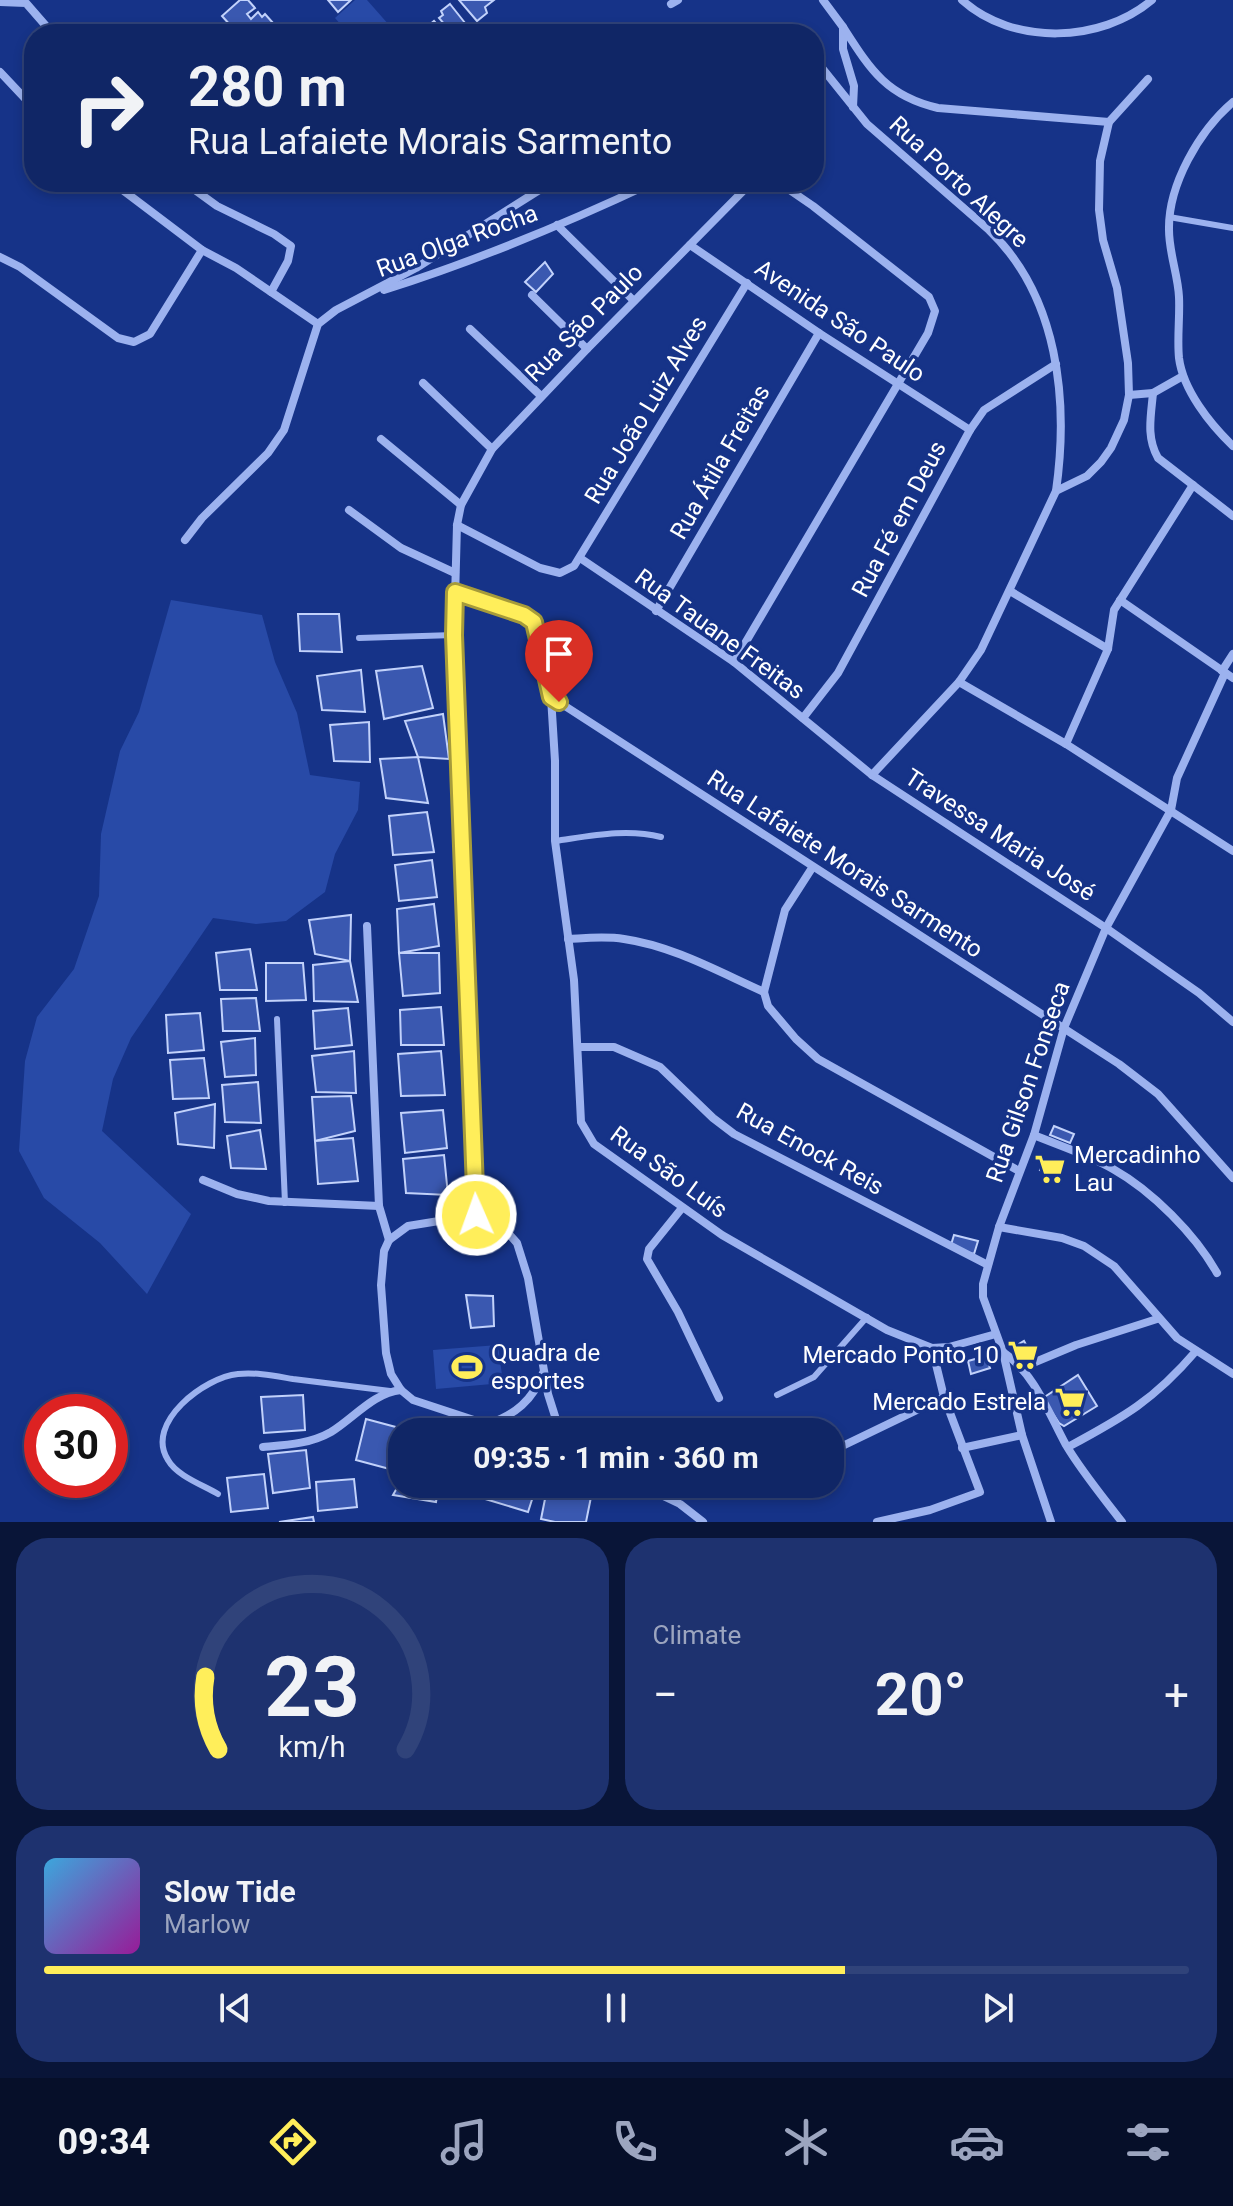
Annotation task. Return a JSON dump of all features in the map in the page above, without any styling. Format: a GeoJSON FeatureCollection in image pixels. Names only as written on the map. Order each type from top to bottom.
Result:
{"type":"FeatureCollection","features":[{"type":"Feature","properties":{"kind":"street"},"geometry":{"type":"LineString","coordinates":[[823,0],[870,70],[894,90],[920,104],[1109,122]]}},
{"type":"Feature","properties":{"kind":"street"},"geometry":{"type":"LineString","coordinates":[[962,0],[984,17],[1018,29],[1069,33],[1103,28],[1124,19],[1152,0]]}},
{"type":"Feature","properties":{"kind":"street"},"geometry":{"type":"LineString","coordinates":[[0,2],[35,4],[47,24]]}},
{"type":"Feature","properties":{"kind":"street"},"geometry":{"type":"LineString","coordinates":[[843,27],[843,49],[854,86],[853,108]]}},
{"type":"Feature","properties":{"kind":"street","name":"Rua Porto Alegre"},"geometry":{"type":"LineString","coordinates":[[824,71],[867,124],[1007,247],[1024,271],[1038,301],[1056,364],[1062,445],[1056,491],[981,650],[959,682],[872,775]]}},
{"type":"Feature","properties":{"kind":"street"},"geometry":{"type":"LineString","coordinates":[[0,72],[24,97]]}},
{"type":"Feature","properties":{"kind":"street"},"geometry":{"type":"LineString","coordinates":[[1056,491],[1087,476],[1101,462],[1121,427],[1129,395],[1128,363],[1117,288],[1103,240],[1099,210],[1100,161],[1109,122],[1148,79]]}},
{"type":"Feature","properties":{"kind":"street"},"geometry":{"type":"LineString","coordinates":[[1230,104],[1192,151],[1169,217],[1170,250],[1179,293],[1178,336],[1183,376],[1203,411],[1233,446]]}},
{"type":"Feature","properties":{"kind":"street"},"geometry":{"type":"LineString","coordinates":[[125,192],[202,250],[236,268],[318,324]]}},
{"type":"Feature","properties":{"kind":"street"},"geometry":{"type":"LineString","coordinates":[[198,192],[217,206],[274,234],[291,246],[288,261],[271,292]]}},
{"type":"Feature","properties":{"kind":"street"},"geometry":{"type":"LineString","coordinates":[[185,540],[202,518],[268,453],[284,430],[318,324],[336,310],[416,268],[536,192]]}},
{"type":"Feature","properties":{"kind":"street","name":"Rua Olga Rocha"},"geometry":{"type":"LineString","coordinates":[[362,297],[426,277],[631,192]]}},
{"type":"Feature","properties":{"kind":"street","name":"Rua São Paulo"},"geometry":{"type":"LineString","coordinates":[[476,1215],[454,635],[457,525],[461,505],[492,449],[742,192]]}},
{"type":"Feature","properties":{"kind":"street"},"geometry":{"type":"LineString","coordinates":[[734,662],[928,333],[935,311],[929,297],[793,192]]}},
{"type":"Feature","properties":{"kind":"street"},"geometry":{"type":"LineString","coordinates":[[557,225],[634,301]]}},
{"type":"Feature","properties":{"kind":"street","name":"Avenida São Paulo"},"geometry":{"type":"LineString","coordinates":[[690,245],[970,430]]}},
{"type":"Feature","properties":{"kind":"street"},"geometry":{"type":"LineString","coordinates":[[0,257],[20,267],[118,338],[134,342],[150,334],[202,250]]}},
{"type":"Feature","properties":{"kind":"street","name":"Rua João Luiz Alves"},"geometry":{"type":"LineString","coordinates":[[580,558],[747,283]]}},
{"type":"Feature","properties":{"kind":"street"},"geometry":{"type":"LineString","coordinates":[[532,295],[587,349]]}},
{"type":"Feature","properties":{"kind":"street"},"geometry":{"type":"LineString","coordinates":[[470,329],[541,396]]}},
{"type":"Feature","properties":{"kind":"street","name":"Rua Átila Freitas"},"geometry":{"type":"LineString","coordinates":[[656,611],[819,333]]}},
{"type":"Feature","properties":{"kind":"street","name":"Rua Fé em Deus"},"geometry":{"type":"LineString","coordinates":[[803,718],[838,673],[970,430],[984,410],[1056,364]]}},
{"type":"Feature","properties":{"kind":"street"},"geometry":{"type":"LineString","coordinates":[[1129,395],[1153,393],[1183,376]]}},
{"type":"Feature","properties":{"kind":"street"},"geometry":{"type":"LineString","coordinates":[[423,383],[492,449]]}},
{"type":"Feature","properties":{"kind":"street"},"geometry":{"type":"LineString","coordinates":[[1153,393],[1149,428],[1153,450],[1164,464],[1233,516]]}},
{"type":"Feature","properties":{"kind":"street"},"geometry":{"type":"LineString","coordinates":[[381,439],[461,505]]}},
{"type":"Feature","properties":{"kind":"street"},"geometry":{"type":"LineString","coordinates":[[1066,744],[1108,649],[1114,610],[1193,485]]}},
{"type":"Feature","properties":{"kind":"street"},"geometry":{"type":"LineString","coordinates":[[349,510],[401,548],[455,573]]}},
{"type":"Feature","properties":{"kind":"street"},"geometry":{"type":"LineString","coordinates":[[457,525],[552,572],[568,571],[580,558]]}},
{"type":"Feature","properties":{"kind":"street","name":"Rua Tauane Freitas"},"geometry":{"type":"LineString","coordinates":[[580,558],[734,662],[872,775]]}},
{"type":"Feature","properties":{"kind":"street"},"geometry":{"type":"LineString","coordinates":[[1010,591],[1108,649]]}},
{"type":"Feature","properties":{"kind":"street"},"geometry":{"type":"LineString","coordinates":[[455,592],[524,615],[534,622],[551,697]]}},
{"type":"Feature","properties":{"kind":"street"},"geometry":{"type":"LineString","coordinates":[[1120,600],[1227,674]]}},
{"type":"Feature","properties":{"kind":"street","name":"Rua Gilson Fonseca"},"geometry":{"type":"LineString","coordinates":[[1051,1522],[1022,1435],[1003,1352],[982,1290],[999,1227],[1034,1135],[1064,1028],[1106,928],[1171,810],[1177,778],[1227,674],[1233,654]]}},
{"type":"Feature","properties":{"kind":"street"},"geometry":{"type":"LineString","coordinates":[[959,682],[1066,744],[1233,851]]}},
{"type":"Feature","properties":{"kind":"street","name":"Rua São Luís"},"geometry":{"type":"LineString","coordinates":[[551,697],[555,841],[578,1047],[579,1106],[586,1134],[594,1144],[722,1235],[887,1330],[932,1348]]}},
{"type":"Feature","properties":{"kind":"street","name":"Rua Lafaiete Morais Sarmento"},"geometry":{"type":"LineString","coordinates":[[551,697],[1064,1028],[1158,1094],[1233,1178]]}},
{"type":"Feature","properties":{"kind":"street","name":"Travessa Maria José"},"geometry":{"type":"LineString","coordinates":[[872,775],[1106,928],[1199,993],[1233,1022]]}},
{"type":"Feature","properties":{"kind":"street"},"geometry":{"type":"LineString","coordinates":[[812,868],[785,910],[764,992],[768,1006],[818,1059],[1019,1171]]}},
{"type":"Feature","properties":{"kind":"street"},"geometry":{"type":"LineString","coordinates":[[367,926],[379,1206],[389,1240]]}},
{"type":"Feature","properties":{"kind":"street"},"geometry":{"type":"LineString","coordinates":[[568,939],[605,937],[635,941],[667,950],[764,992]]}},
{"type":"Feature","properties":{"kind":"street","name":"Rua Enock Reis"},"geometry":{"type":"LineString","coordinates":[[578,1047],[614,1047],[660,1067],[734,1134],[988,1265]]}},
{"type":"Feature","properties":{"kind":"street"},"geometry":{"type":"LineString","coordinates":[[1034,1135],[1104,1164],[1130,1180],[1196,1240],[1217,1273]]}},
{"type":"Feature","properties":{"kind":"street"},"geometry":{"type":"LineString","coordinates":[[203,1180],[237,1194],[285,1203],[379,1206]]}},
{"type":"Feature","properties":{"kind":"street"},"geometry":{"type":"LineString","coordinates":[[682,1208],[649,1249],[647,1259],[678,1312],[719,1398]]}},
{"type":"Feature","properties":{"kind":"street"},"geometry":{"type":"LineString","coordinates":[[467,1418],[413,1400],[401,1390],[391,1374],[386,1353],[381,1266],[389,1240],[408,1226],[476,1215],[500,1224],[517,1243],[528,1278],[548,1394],[556,1418]]}},
{"type":"Feature","properties":{"kind":"street"},"geometry":{"type":"LineString","coordinates":[[999,1227],[1062,1238],[1084,1246],[1114,1266],[1157,1319],[1177,1338],[1233,1374]]}},
{"type":"Feature","properties":{"kind":"street"},"geometry":{"type":"LineString","coordinates":[[1021,1368],[1076,1345],[1157,1319]]}},
{"type":"Feature","properties":{"kind":"street"},"geometry":{"type":"LineString","coordinates":[[877,1522],[930,1510],[980,1492],[944,1397],[932,1348],[949,1347],[996,1334]]}},
{"type":"Feature","properties":{"kind":"street"},"geometry":{"type":"LineString","coordinates":[[1068,1447],[1128,1415],[1147,1401],[1169,1382],[1196,1351]]}},
{"type":"Feature","properties":{"kind":"street"},"geometry":{"type":"LineString","coordinates":[[1003,1352],[1021,1368],[1043,1398],[1068,1447],[1122,1522]]}},
{"type":"Feature","properties":{"kind":"street"},"geometry":{"type":"LineString","coordinates":[[505,1418],[531,1398],[544,1369]]}},
{"type":"Feature","properties":{"kind":"street"},"geometry":{"type":"LineString","coordinates":[[263,1447],[317,1438],[331,1432],[380,1395],[401,1390]]}},
{"type":"Feature","properties":{"kind":"street"},"geometry":{"type":"LineString","coordinates":[[844,1445],[944,1397]]}},
{"type":"Feature","properties":{"kind":"street"},"geometry":{"type":"LineString","coordinates":[[962,1448],[1022,1435]]}},
{"type":"Feature","properties":{"kind":"street"},"geometry":{"type":"LineString","coordinates":[[667,1498],[703,1522]]}},
{"type":"Feature","properties":{"kind":"lane"},"geometry":{"type":"LineString","coordinates":[[1169,217],[1233,228]]}},
{"type":"Feature","properties":{"kind":"lane"},"geometry":{"type":"LineString","coordinates":[[359,638],[454,635]]}},
{"type":"Feature","properties":{"kind":"lane"},"geometry":{"type":"LineString","coordinates":[[555,841],[638,832],[661,837]]}},
{"type":"Feature","properties":{"kind":"lane"},"geometry":{"type":"LineString","coordinates":[[277,1019],[285,1203]]}},
{"type":"Feature","properties":{"kind":"lane"},"geometry":{"type":"LineString","coordinates":[[777,1395],[814,1377],[867,1317]]}},
{"type":"Feature","properties":{"kind":"lane"},"geometry":{"type":"LineString","coordinates":[[218,1494],[172,1466],[165,1457],[162,1436],[167,1423],[198,1389],[212,1380],[249,1373],[390,1391]]}},
{"type":"Feature","properties":{"kind":"shaded area"},"geometry":{"type":"Polygon","coordinates":[[[355,0],[367,0],[388,24],[340,24],[335,18],[355,0]]]}},
{"type":"Feature","properties":{"kind":"shaded area"},"geometry":{"type":"Polygon","coordinates":[[[171,600],[262,615],[275,662],[297,713],[310,775],[360,782],[358,810],[335,854],[325,892],[286,921],[256,924],[213,918],[131,1038],[113,1079],[102,1131],[191,1214],[147,1294],[100,1243],[44,1198],[19,1151],[25,1061],[37,1017],[74,969],[99,896],[101,834],[120,751],[139,712],[171,600]]]}},
{"type":"Feature","properties":{"kind":"shaded area","name":"Quadra de esportes"},"geometry":{"type":"Polygon","coordinates":[[[498,1345],[503,1383],[436,1389],[433,1350],[498,1345]]]}},
{"type":"Feature","properties":{"kind":"building"},"geometry":{"type":"Polygon","coordinates":[[[240,0],[248,0],[255,8],[247,14],[251,19],[258,12],[262,17],[265,14],[273,23],[229,24],[222,16],[240,0]]]}},
{"type":"Feature","properties":{"kind":"building"},"geometry":{"type":"Polygon","coordinates":[[[328,0],[351,0],[338,12],[328,0]]]}},
{"type":"Feature","properties":{"kind":"building"},"geometry":{"type":"Polygon","coordinates":[[[459,0],[494,0],[485,7],[487,13],[477,21],[459,0]]]}},
{"type":"Feature","properties":{"kind":"building"},"geometry":{"type":"Polygon","coordinates":[[[450,4],[466,24],[444,24],[439,18],[443,15],[441,11],[450,4]]]}},
{"type":"Feature","properties":{"kind":"building"},"geometry":{"type":"Polygon","coordinates":[[[545,262],[553,274],[536,292],[525,282],[545,262]]]}},
{"type":"Feature","properties":{"kind":"building"},"geometry":{"type":"Polygon","coordinates":[[[298,614],[339,614],[342,652],[300,651],[298,614]]]}},
{"type":"Feature","properties":{"kind":"building"},"geometry":{"type":"Polygon","coordinates":[[[422,666],[433,708],[384,719],[376,671],[422,666]]]}},
{"type":"Feature","properties":{"kind":"building"},"geometry":{"type":"Polygon","coordinates":[[[361,670],[365,712],[322,710],[317,676],[361,670]]]}},
{"type":"Feature","properties":{"kind":"building"},"geometry":{"type":"Polygon","coordinates":[[[443,714],[449,759],[418,757],[405,721],[443,714]]]}},
{"type":"Feature","properties":{"kind":"building"},"geometry":{"type":"Polygon","coordinates":[[[369,722],[370,762],[334,761],[330,725],[369,722]]]}},
{"type":"Feature","properties":{"kind":"building"},"geometry":{"type":"Polygon","coordinates":[[[418,757],[428,803],[386,798],[380,759],[418,757]]]}},
{"type":"Feature","properties":{"kind":"building"},"geometry":{"type":"Polygon","coordinates":[[[427,812],[434,852],[393,855],[389,816],[427,812]]]}},
{"type":"Feature","properties":{"kind":"building"},"geometry":{"type":"Polygon","coordinates":[[[432,860],[437,897],[399,901],[395,865],[432,860]]]}},
{"type":"Feature","properties":{"kind":"building"},"geometry":{"type":"Polygon","coordinates":[[[434,904],[439,946],[399,953],[397,909],[434,904]]]}},
{"type":"Feature","properties":{"kind":"building"},"geometry":{"type":"Polygon","coordinates":[[[351,915],[350,961],[315,954],[309,920],[351,915]]]}},
{"type":"Feature","properties":{"kind":"building"},"geometry":{"type":"Polygon","coordinates":[[[250,949],[257,990],[220,990],[216,953],[250,949]]]}},
{"type":"Feature","properties":{"kind":"building"},"geometry":{"type":"Polygon","coordinates":[[[399,953],[439,953],[440,993],[403,996],[399,953]]]}},
{"type":"Feature","properties":{"kind":"building"},"geometry":{"type":"Polygon","coordinates":[[[350,961],[358,1002],[314,1001],[313,965],[350,961]]]}},
{"type":"Feature","properties":{"kind":"building"},"geometry":{"type":"Polygon","coordinates":[[[266,963],[303,963],[306,1000],[266,1001],[266,963]]]}},
{"type":"Feature","properties":{"kind":"building"},"geometry":{"type":"Polygon","coordinates":[[[256,998],[260,1031],[223,1031],[221,999],[256,998]]]}},
{"type":"Feature","properties":{"kind":"building"},"geometry":{"type":"Polygon","coordinates":[[[441,1007],[444,1045],[401,1045],[400,1010],[441,1007]]]}},
{"type":"Feature","properties":{"kind":"building"},"geometry":{"type":"Polygon","coordinates":[[[348,1008],[352,1045],[315,1049],[313,1011],[348,1008]]]}},
{"type":"Feature","properties":{"kind":"building"},"geometry":{"type":"Polygon","coordinates":[[[200,1013],[204,1050],[168,1053],[166,1015],[200,1013]]]}},
{"type":"Feature","properties":{"kind":"building"},"geometry":{"type":"Polygon","coordinates":[[[255,1038],[256,1075],[225,1077],[221,1042],[255,1038]]]}},
{"type":"Feature","properties":{"kind":"building"},"geometry":{"type":"Polygon","coordinates":[[[354,1051],[356,1093],[316,1092],[312,1056],[354,1051]]]}},
{"type":"Feature","properties":{"kind":"building"},"geometry":{"type":"Polygon","coordinates":[[[441,1051],[445,1095],[401,1096],[398,1054],[441,1051]]]}},
{"type":"Feature","properties":{"kind":"building"},"geometry":{"type":"Polygon","coordinates":[[[204,1058],[209,1098],[173,1099],[170,1060],[204,1058]]]}},
{"type":"Feature","properties":{"kind":"building"},"geometry":{"type":"Polygon","coordinates":[[[258,1082],[261,1123],[225,1122],[222,1085],[258,1082]]]}},
{"type":"Feature","properties":{"kind":"building"},"geometry":{"type":"Polygon","coordinates":[[[351,1096],[355,1131],[315,1141],[312,1097],[351,1096]]]}},
{"type":"Feature","properties":{"kind":"building"},"geometry":{"type":"Polygon","coordinates":[[[215,1104],[214,1148],[178,1144],[175,1113],[215,1104]]]}},
{"type":"Feature","properties":{"kind":"building"},"geometry":{"type":"Polygon","coordinates":[[[443,1110],[447,1148],[405,1153],[401,1113],[443,1110]]]}},
{"type":"Feature","properties":{"kind":"building"},"geometry":{"type":"Polygon","coordinates":[[[1054,1126],[1074,1134],[1070,1143],[1050,1135],[1054,1126]]]}},
{"type":"Feature","properties":{"kind":"building"},"geometry":{"type":"Polygon","coordinates":[[[260,1130],[266,1169],[231,1168],[227,1136],[260,1130]]]}},
{"type":"Feature","properties":{"kind":"building"},"geometry":{"type":"Polygon","coordinates":[[[353,1138],[358,1181],[318,1184],[315,1141],[353,1138]]]}},
{"type":"Feature","properties":{"kind":"building"},"geometry":{"type":"Polygon","coordinates":[[[444,1155],[448,1195],[406,1193],[403,1159],[444,1155]]]}},
{"type":"Feature","properties":{"kind":"building","name":"Mercadinho Lau"},"geometry":{"type":"Polygon","coordinates":[[[1042,1163],[1060,1169],[1057,1176],[1040,1170],[1042,1163]]]}},
{"type":"Feature","properties":{"kind":"building"},"geometry":{"type":"Polygon","coordinates":[[[954,1235],[978,1241],[974,1254],[950,1248],[954,1235]]]}},
{"type":"Feature","properties":{"kind":"building"},"geometry":{"type":"Polygon","coordinates":[[[466,1295],[493,1296],[494,1326],[471,1328],[466,1295]]]}},
{"type":"Feature","properties":{"kind":"building","name":"Mercado Ponto 10"},"geometry":{"type":"Polygon","coordinates":[[[1024,1341],[1035,1361],[1020,1364],[1012,1348],[1024,1341]]]}},
{"type":"Feature","properties":{"kind":"building"},"geometry":{"type":"Polygon","coordinates":[[[986,1356],[990,1368],[971,1374],[968,1361],[986,1356]]]}},
{"type":"Feature","properties":{"kind":"building","name":"Mercado Estrela"},"geometry":{"type":"Polygon","coordinates":[[[1078,1375],[1097,1406],[1064,1426],[1043,1398],[1078,1375]]]}},
{"type":"Feature","properties":{"kind":"building"},"geometry":{"type":"Polygon","coordinates":[[[303,1395],[305,1430],[264,1433],[261,1397],[303,1395]]]}},
{"type":"Feature","properties":{"kind":"building"},"geometry":{"type":"Polygon","coordinates":[[[366,1419],[388,1425],[388,1469],[356,1460],[366,1419]]]}},
{"type":"Feature","properties":{"kind":"building"},"geometry":{"type":"Polygon","coordinates":[[[306,1450],[310,1488],[273,1493],[268,1454],[306,1450]]]}},
{"type":"Feature","properties":{"kind":"building"},"geometry":{"type":"Polygon","coordinates":[[[264,1474],[268,1508],[231,1512],[227,1478],[264,1474]]]}},
{"type":"Feature","properties":{"kind":"building"},"geometry":{"type":"Polygon","coordinates":[[[354,1479],[357,1507],[318,1511],[316,1482],[354,1479]]]}},
{"type":"Feature","properties":{"kind":"building"},"geometry":{"type":"Polygon","coordinates":[[[411,1498],[437,1498],[436,1502],[411,1498]]]}},
{"type":"Feature","properties":{"kind":"building"},"geometry":{"type":"Polygon","coordinates":[[[482,1498],[532,1498],[528,1512],[482,1498]]]}},
{"type":"Feature","properties":{"kind":"building"},"geometry":{"type":"Polygon","coordinates":[[[545,1498],[591,1498],[586,1522],[541,1519],[545,1498]]]}},
{"type":"Feature","properties":{"kind":"building"},"geometry":{"type":"Polygon","coordinates":[[[313,1517],[314,1522],[279,1522],[313,1517]]]}},
{"type":"Feature","properties":{"kind":"place","name":"Mercadinho Lau"},"geometry":{"type":"Point","coordinates":[1050,1169]}},
{"type":"Feature","properties":{"kind":"place","name":"Mercado Ponto 10"},"geometry":{"type":"Point","coordinates":[1023,1355]}},
{"type":"Feature","properties":{"kind":"place","name":"Quadra de esportes"},"geometry":{"type":"Point","coordinates":[467,1367]}},
{"type":"Feature","properties":{"kind":"place","name":"Mercado Estrela"},"geometry":{"type":"Point","coordinates":[1070,1402]}},
{"type":"Feature","properties":{"kind":"route"},"geometry":{"type":"LineString","coordinates":[[476,1215],[454,635],[455,592],[524,615],[534,622],[551,697],[559,702]]}}]}
